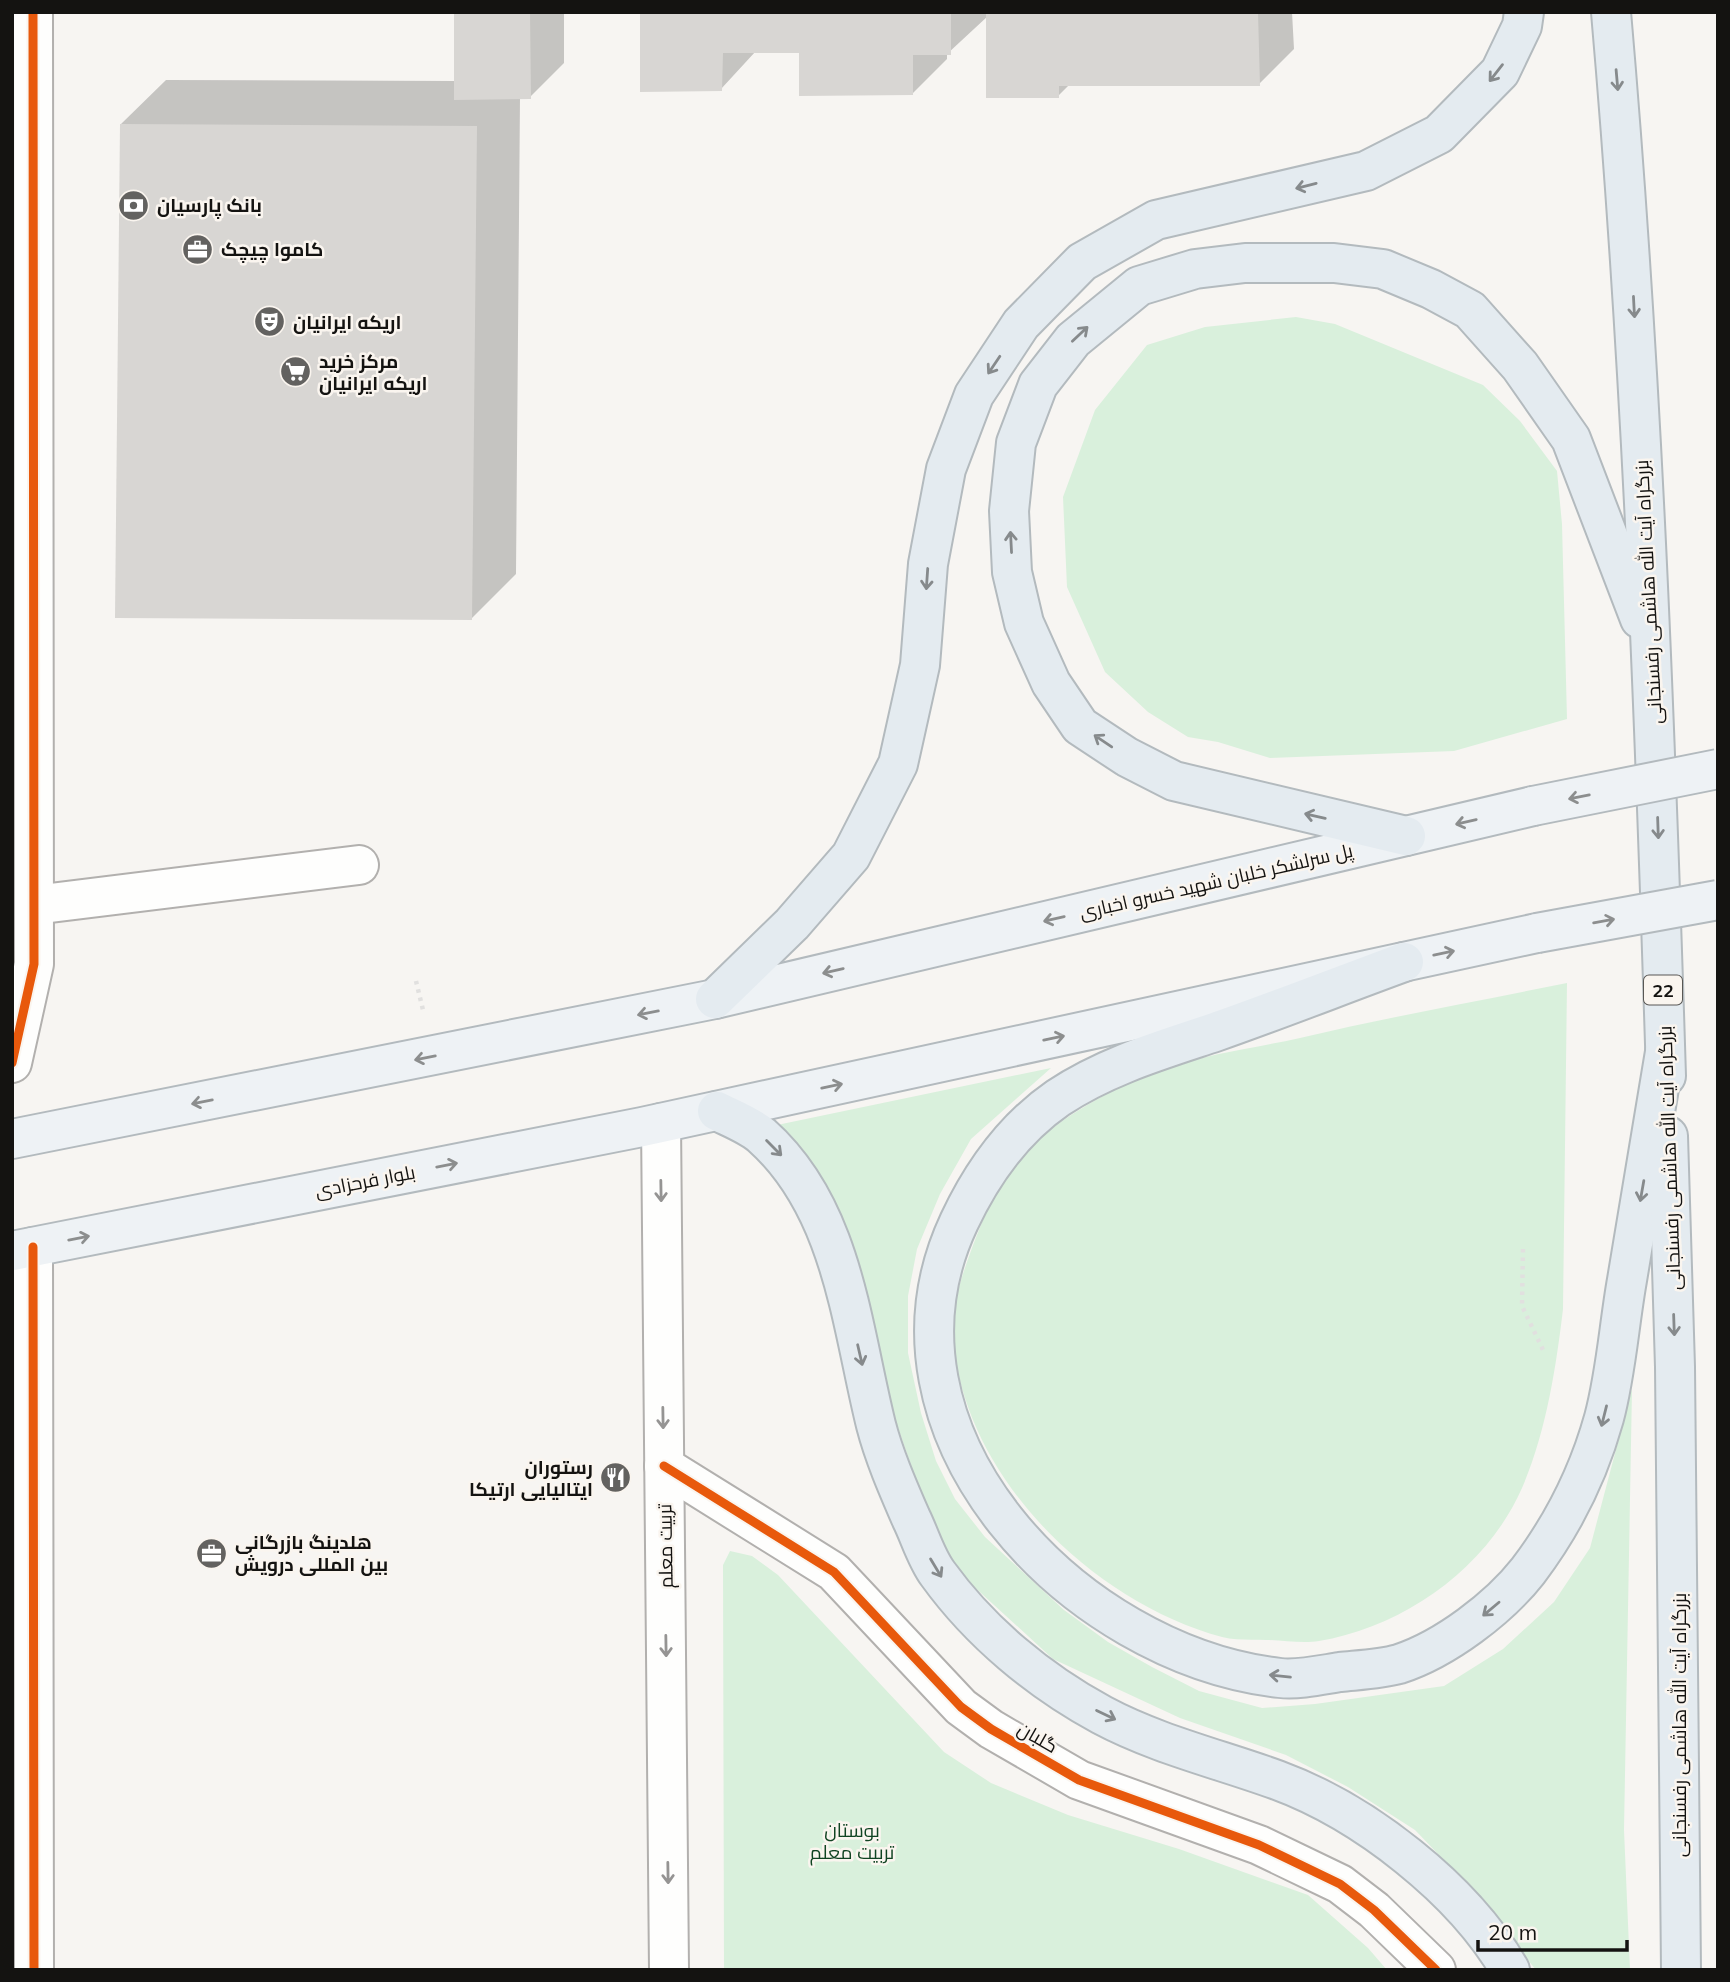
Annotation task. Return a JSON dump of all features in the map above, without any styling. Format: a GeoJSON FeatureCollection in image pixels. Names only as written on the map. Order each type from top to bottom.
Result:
{"type":"FeatureCollection","features":[{"type":"Feature","properties":{"kind":"highway"},"geometry":{"type":"LineString","coordinates":[[715,999],[792,924],[851,856],[898,764],[920,665],[928,564],[946,469],[974,395],[1021,324],[1082,262],[1156,220],[1366,171],[1439,134],[1500,72],[1522,26],[1524,12]]}},
{"type":"Feature","properties":{"kind":"highway","name":"بزرگراه آیت الله هاشمی رفسنجانی"},"geometry":{"type":"LineString","coordinates":[[1611,12],[1630,231],[1652,650],[1675,1367],[1681,1970]]}},
{"type":"Feature","properties":{"kind":"highway"},"geometry":{"type":"LineString","coordinates":[[1406,836],[1174,781],[1127,757],[1080,726],[1051,683],[1024,623],[1012,572],[1009,511],[1016,443],[1038,385],[1073,340],[1108,309],[1139,286],[1195,269],[1245,263],[1334,263],[1383,269],[1470,310],[1520,366],[1571,439],[1652,650]]}},
{"type":"Feature","properties":{"kind":"highway"},"geometry":{"type":"LineString","coordinates":[[1404,962],[1124,1062],[1058,1099],[1008,1141],[976,1187],[951,1240],[935,1303],[936,1371],[953,1428],[978,1484],[1015,1534],[1057,1577],[1098,1606],[1155,1637],[1233,1669],[1285,1678],[1400,1664],[1451,1638],[1492,1610],[1527,1573],[1560,1525],[1605,1416],[1665,1052]]}},
{"type":"Feature","properties":{"kind":"highway"},"geometry":{"type":"LineString","coordinates":[[717,1111],[758,1133],[788,1163],[817,1205],[841,1271],[877,1428],[905,1505],[936,1572],[990,1633],[1029,1668],[1103,1715],[1190,1750],[1280,1781],[1352,1816],[1406,1856],[1448,1893],[1499,1952],[1510,1970]]}},
{"type":"Feature","properties":{"kind":"main road","name":"پل سرلشکر خلبان شهید خسرو اخباری"},"geometry":{"type":"LineString","coordinates":[[715,999],[1533,806],[1718,769]]}},
{"type":"Feature","properties":{"kind":"main road"},"geometry":{"type":"LineString","coordinates":[[717,1111],[1537,933],[1718,900]]}},
{"type":"Feature","properties":{"kind":"main road"},"geometry":{"type":"LineString","coordinates":[[12,1139],[715,999]]}},
{"type":"Feature","properties":{"kind":"main road","name":"بلوار فرحزادی"},"geometry":{"type":"LineString","coordinates":[[23,1249],[717,1111]]}},
{"type":"Feature","properties":{"kind":"street"},"geometry":{"type":"LineString","coordinates":[[12,1063],[34,964],[33,12]]}},
{"type":"Feature","properties":{"kind":"street"},"geometry":{"type":"LineString","coordinates":[[34,905],[359,865]]}},
{"type":"Feature","properties":{"kind":"street","name":"تربیت معلم"},"geometry":{"type":"LineString","coordinates":[[660,1122],[669,1970]]}},
{"type":"Feature","properties":{"kind":"street"},"geometry":{"type":"LineString","coordinates":[[23,1249],[34,1970]]}},
{"type":"Feature","properties":{"kind":"street","name":"گلبان"},"geometry":{"type":"LineString","coordinates":[[664,1466],[834,1572],[945,1691],[991,1729],[1079,1780],[1259,1845],[1340,1884],[1374,1910],[1436,1970]]}},
{"type":"Feature","properties":{"kind":"path"},"geometry":{"type":"LineString","coordinates":[[1523,1249],[1522,1306],[1545,1354]]}},
{"type":"Feature","properties":{"kind":"green space"},"geometry":{"type":"Polygon","coordinates":[[[1296,317],[1335,324],[1483,385],[1520,421],[1557,471],[1562,524],[1567,719],[1454,751],[1270,758],[1218,742],[1188,737],[1148,712],[1105,672],[1067,587],[1063,497],[1095,410],[1147,345],[1205,327],[1296,317]]]}},
{"type":"Feature","properties":{"kind":"green space"},"geometry":{"type":"Polygon","coordinates":[[[1567,983],[1563,1309],[1557,1354],[1544,1423],[1530,1467],[1507,1517],[1487,1544],[1465,1568],[1411,1608],[1351,1634],[1313,1642],[1222,1637],[1173,1620],[1126,1595],[1082,1563],[1041,1525],[1007,1482],[980,1435],[961,1385],[953,1333],[958,1290],[977,1234],[1004,1178],[1023,1154],[1048,1132],[1095,1100],[1179,1064],[1567,983]]]}},
{"type":"Feature","properties":{"kind":"green space"},"geometry":{"type":"Polygon","coordinates":[[[1051,1068],[971,1139],[940,1194],[917,1249],[908,1296],[908,1353],[921,1413],[936,1461],[955,1499],[985,1537],[1064,1610],[1108,1642],[1152,1667],[1199,1691],[1262,1708],[1315,1704],[1444,1686],[1503,1649],[1554,1602],[1590,1548],[1632,1389],[1624,1830],[1630,1970],[1536,1970],[1463,1880],[1415,1830],[1348,1787],[1286,1755],[1180,1718],[1053,1659],[958,1572],[932,1526],[894,1416],[865,1298],[841,1224],[823,1180],[777,1125],[1051,1068]]]}},
{"type":"Feature","properties":{"kind":"green space","name":"بوستان تربیت معلم"},"geometry":{"type":"Polygon","coordinates":[[[730,1551],[752,1556],[778,1575],[944,1752],[991,1783],[1068,1815],[1179,1849],[1308,1895],[1368,1948],[1387,1970],[724,1970],[723,1565],[730,1551]]]}},
{"type":"Feature","properties":{"kind":"building"},"geometry":{"type":"Polygon","coordinates":[[[454,12],[530,12],[531,99],[454,100],[454,12]]]}},
{"type":"Feature","properties":{"kind":"building"},"geometry":{"type":"Polygon","coordinates":[[[640,12],[951,12],[951,55],[913,55],[913,95],[799,96],[799,53],[723,53],[722,91],[640,92],[640,12]]]}},
{"type":"Feature","properties":{"kind":"building"},"geometry":{"type":"Polygon","coordinates":[[[986,12],[1258,12],[1260,86],[1059,86],[1059,98],[986,98],[986,12]]]}},
{"type":"Feature","properties":{"kind":"building","name":"مرکز خرید اریکه ایرانیان"},"geometry":{"type":"Polygon","coordinates":[[[120,124],[477,126],[472,620],[115,618],[120,124]]]}},
{"type":"Feature","properties":{"kind":"cycle path"},"geometry":{"type":"LineString","coordinates":[[12,1063],[34,964],[33,12]]}},
{"type":"Feature","properties":{"kind":"cycle path"},"geometry":{"type":"LineString","coordinates":[[33,1247],[34,1970]]}},
{"type":"Feature","properties":{"kind":"cycle path"},"geometry":{"type":"LineString","coordinates":[[664,1466],[834,1572],[961,1707],[991,1729],[1079,1780],[1259,1845],[1340,1884],[1374,1910],[1436,1970]]}},
{"type":"Feature","properties":{"kind":"place","name":"بانک پارسیان"},"geometry":{"type":"Point","coordinates":[134,205]}},
{"type":"Feature","properties":{"kind":"place","name":"کاموا چیچک"},"geometry":{"type":"Point","coordinates":[198,249]}},
{"type":"Feature","properties":{"kind":"place","name":"اریکه ایرانیان"},"geometry":{"type":"Point","coordinates":[270,322]}},
{"type":"Feature","properties":{"kind":"place","name":"مرکز خرید اریکه ایرانیان"},"geometry":{"type":"Point","coordinates":[296,372]}},
{"type":"Feature","properties":{"kind":"place","name":"رستوران ایتالیایی ارتیکا"},"geometry":{"type":"Point","coordinates":[616,1478]}},
{"type":"Feature","properties":{"kind":"place","name":"هلدینگ بازرگانی بین المللی درویش"},"geometry":{"type":"Point","coordinates":[212,1553]}}]}
